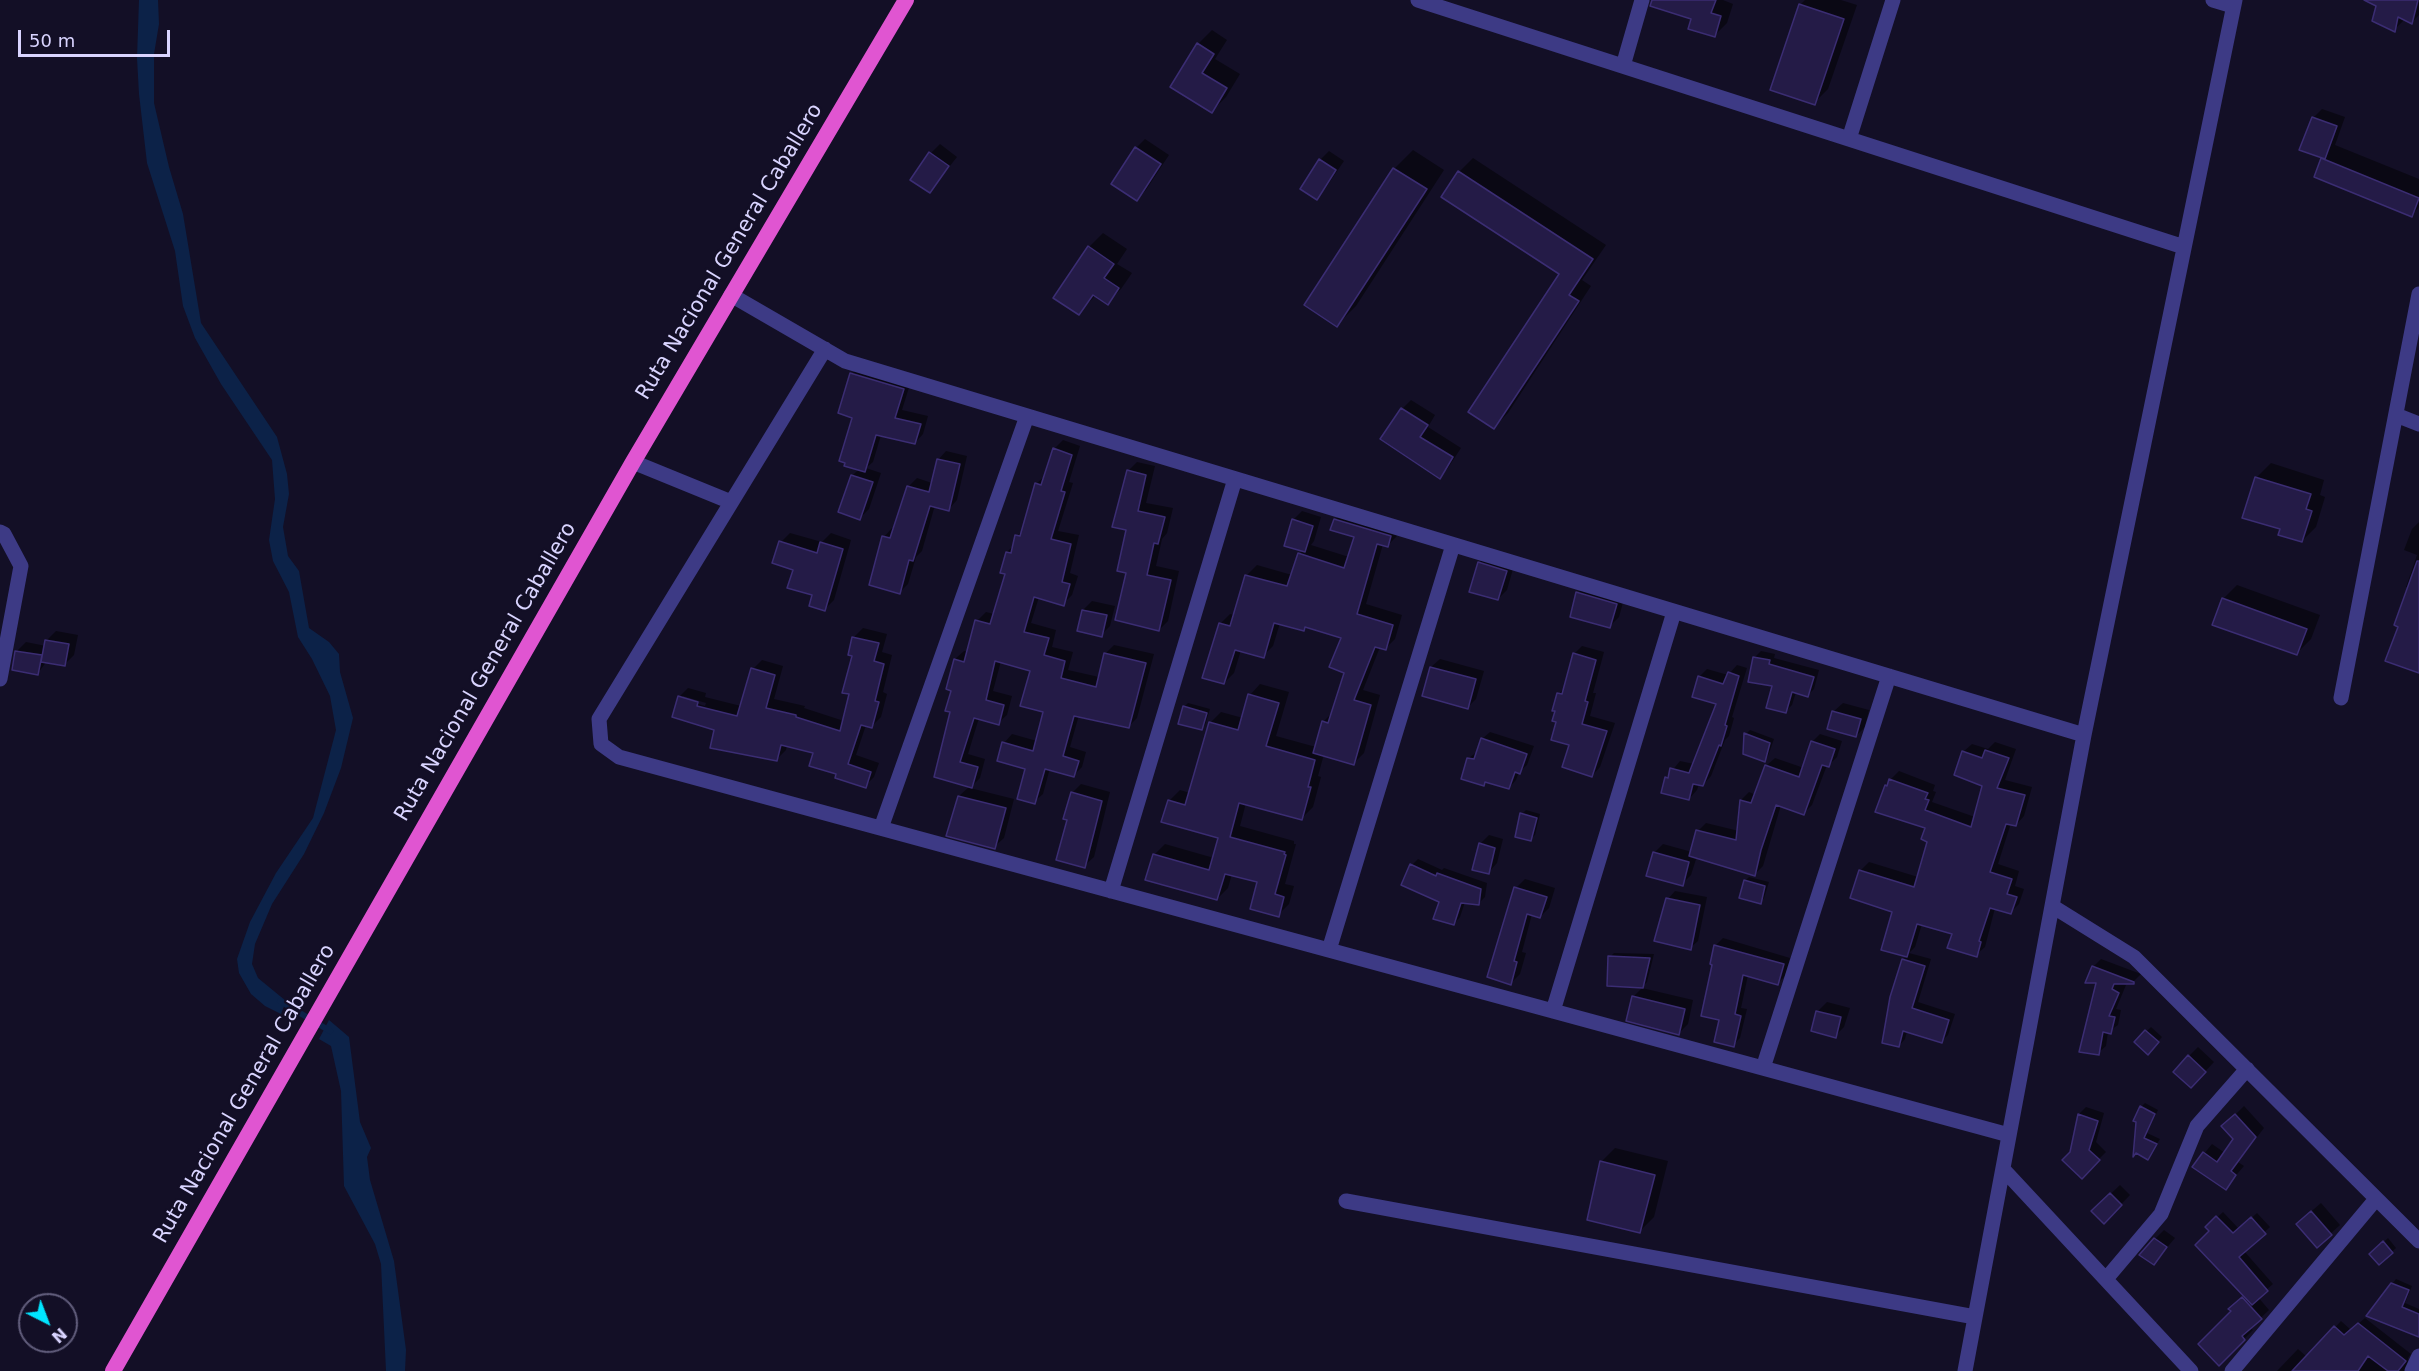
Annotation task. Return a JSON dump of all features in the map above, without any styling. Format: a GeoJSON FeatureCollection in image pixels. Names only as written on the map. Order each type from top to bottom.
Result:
{"type":"FeatureCollection","features":[{"type":"Feature","properties":{"kind":"highway","name":"Ruta Nacional General Caballero"},"geometry":{"type":"LineString","coordinates":[[113,1371],[633,462],[906,0]]}},
{"type":"Feature","properties":{"kind":"street"},"geometry":{"type":"LineString","coordinates":[[1418,0],[2184,247]]}},
{"type":"Feature","properties":{"kind":"street"},"geometry":{"type":"LineString","coordinates":[[1623,66],[1642,0]]}},
{"type":"Feature","properties":{"kind":"street"},"geometry":{"type":"LineString","coordinates":[[1849,139],[1893,0]]}},
{"type":"Feature","properties":{"kind":"street"},"geometry":{"type":"LineString","coordinates":[[1965,1371],[2084,735],[2234,3],[2213,0]]}},
{"type":"Feature","properties":{"kind":"street"},"geometry":{"type":"LineString","coordinates":[[2341,698],[2419,294]]}},
{"type":"Feature","properties":{"kind":"street"},"geometry":{"type":"LineString","coordinates":[[731,295],[845,361],[2084,735]]}},
{"type":"Feature","properties":{"kind":"street"},"geometry":{"type":"LineString","coordinates":[[825,349],[599,718],[601,744],[619,757],[2009,1135]]}},
{"type":"Feature","properties":{"kind":"street"},"geometry":{"type":"LineString","coordinates":[[2396,415],[2419,424]]}},
{"type":"Feature","properties":{"kind":"street"},"geometry":{"type":"LineString","coordinates":[[881,828],[1027,416]]}},
{"type":"Feature","properties":{"kind":"street"},"geometry":{"type":"LineString","coordinates":[[633,462],[731,502]]}},
{"type":"Feature","properties":{"kind":"street"},"geometry":{"type":"LineString","coordinates":[[1111,891],[1235,479]]}},
{"type":"Feature","properties":{"kind":"street"},"geometry":{"type":"LineString","coordinates":[[0,532],[4,534],[21,566],[0,679]]}},
{"type":"Feature","properties":{"kind":"street"},"geometry":{"type":"LineString","coordinates":[[1329,950],[1453,545]]}},
{"type":"Feature","properties":{"kind":"street"},"geometry":{"type":"LineString","coordinates":[[1553,1011],[1674,612]]}},
{"type":"Feature","properties":{"kind":"street"},"geometry":{"type":"LineString","coordinates":[[1763,1068],[1889,676]]}},
{"type":"Feature","properties":{"kind":"street"},"geometry":{"type":"LineString","coordinates":[[2052,906],[2134,957],[2419,1241]]}},
{"type":"Feature","properties":{"kind":"street"},"geometry":{"type":"LineString","coordinates":[[2106,1279],[2161,1214],[2197,1126],[2247,1069]]}},
{"type":"Feature","properties":{"kind":"street"},"geometry":{"type":"LineString","coordinates":[[2003,1168],[2191,1371]]}},
{"type":"Feature","properties":{"kind":"street"},"geometry":{"type":"LineString","coordinates":[[2232,1371],[2376,1199]]}},
{"type":"Feature","properties":{"kind":"street"},"geometry":{"type":"LineString","coordinates":[[1346,1201],[1975,1317]]}},
{"type":"Feature","properties":{"kind":"street"},"geometry":{"type":"LineString","coordinates":[[2412,1371],[2419,1356]]}},
{"type":"Feature","properties":{"kind":"water"},"geometry":{"type":"Polygon","coordinates":[[[139,0],[158,0],[159,24],[154,54],[154,103],[183,214],[201,323],[277,437],[287,474],[289,494],[283,527],[288,556],[299,571],[309,628],[329,642],[339,654],[340,672],[353,718],[341,768],[324,813],[304,854],[272,904],[255,944],[252,964],[258,978],[286,1001],[281,1014],[265,1006],[251,994],[239,973],[237,959],[250,922],[276,873],[313,818],[336,730],[330,696],[312,659],[298,637],[289,592],[273,561],[269,540],[275,499],[272,460],[221,384],[195,338],[183,306],[175,251],[147,163],[137,58],[139,0]]]}},
{"type":"Feature","properties":{"kind":"water"},"geometry":{"type":"Polygon","coordinates":[[[329,1020],[349,1037],[360,1122],[371,1148],[367,1157],[370,1180],[394,1261],[406,1350],[405,1371],[386,1371],[381,1264],[375,1244],[344,1186],[341,1091],[331,1046],[319,1039],[329,1020]]]}},
{"type":"Feature","properties":{"kind":"building"},"geometry":{"type":"Polygon","coordinates":[[[1652,0],[1716,0],[1711,13],[1721,16],[1715,37],[1688,29],[1691,19],[1650,6],[1652,0]]]}},
{"type":"Feature","properties":{"kind":"building"},"geometry":{"type":"Polygon","coordinates":[[[2364,0],[2418,0],[2412,24],[2398,17],[2395,32],[2372,21],[2376,6],[2364,0]]]}},
{"type":"Feature","properties":{"kind":"building"},"geometry":{"type":"Polygon","coordinates":[[[1799,4],[1844,19],[1815,105],[1770,90],[1799,4]]]}},
{"type":"Feature","properties":{"kind":"building"},"geometry":{"type":"Polygon","coordinates":[[[1197,43],[1214,54],[1202,73],[1227,88],[1212,113],[1170,87],[1197,43]]]}},
{"type":"Feature","properties":{"kind":"building"},"geometry":{"type":"Polygon","coordinates":[[[2312,117],[2337,126],[2325,159],[2299,150],[2312,117]]]}},
{"type":"Feature","properties":{"kind":"building"},"geometry":{"type":"Polygon","coordinates":[[[1135,147],[1161,164],[1137,201],[1111,184],[1135,147]]]}},
{"type":"Feature","properties":{"kind":"building"},"geometry":{"type":"Polygon","coordinates":[[[929,152],[949,166],[930,193],[910,180],[929,152]]]}},
{"type":"Feature","properties":{"kind":"building"},"geometry":{"type":"Polygon","coordinates":[[[2321,158],[2419,198],[2412,217],[2314,177],[2321,158]]]}},
{"type":"Feature","properties":{"kind":"building"},"geometry":{"type":"Polygon","coordinates":[[[1319,159],[1336,170],[1317,200],[1300,189],[1319,159]]]}},
{"type":"Feature","properties":{"kind":"building"},"geometry":{"type":"Polygon","coordinates":[[[1393,168],[1427,189],[1337,327],[1304,305],[1393,168]]]}},
{"type":"Feature","properties":{"kind":"building"},"geometry":{"type":"Polygon","coordinates":[[[1458,171],[1593,259],[1569,295],[1579,301],[1494,429],[1468,412],[1559,274],[1441,197],[1458,171]]]}},
{"type":"Feature","properties":{"kind":"building"},"geometry":{"type":"Polygon","coordinates":[[[1088,246],[1114,264],[1104,278],[1119,288],[1108,305],[1093,295],[1079,315],[1053,298],[1088,246]]]}},
{"type":"Feature","properties":{"kind":"building"},"geometry":{"type":"Polygon","coordinates":[[[850,373],[904,389],[895,418],[921,424],[915,444],[876,435],[865,472],[844,466],[845,463],[839,461],[852,418],[838,413],[850,373]]]}},
{"type":"Feature","properties":{"kind":"building"},"geometry":{"type":"Polygon","coordinates":[[[1401,408],[1428,425],[1420,437],[1453,457],[1440,479],[1380,439],[1401,408]]]}},
{"type":"Feature","properties":{"kind":"building"},"geometry":{"type":"Polygon","coordinates":[[[1053,448],[1072,455],[1061,491],[1065,492],[1051,539],[1071,544],[1062,582],[1070,584],[1064,606],[1034,597],[1024,632],[1049,638],[1044,655],[1065,661],[1061,678],[1096,687],[1104,653],[1146,663],[1129,728],[1074,716],[1063,756],[1079,761],[1074,777],[1045,769],[1035,804],[1017,799],[1025,769],[997,761],[1002,742],[1033,751],[1043,712],[1020,706],[1030,671],[995,661],[986,700],[1004,705],[999,725],[974,718],[960,762],[978,767],[972,788],[934,777],[950,712],[945,711],[951,691],[946,689],[954,659],[964,662],[975,620],[990,624],[1005,574],[1000,573],[1006,552],[1011,553],[1015,535],[1020,536],[1035,483],[1041,485],[1053,448]]]}},
{"type":"Feature","properties":{"kind":"building"},"geometry":{"type":"Polygon","coordinates":[[[937,459],[960,464],[949,511],[930,506],[913,561],[909,560],[900,594],[869,585],[882,536],[890,538],[907,486],[929,492],[937,459]]]}},
{"type":"Feature","properties":{"kind":"building"},"geometry":{"type":"Polygon","coordinates":[[[1127,470],[1146,475],[1138,511],[1165,517],[1158,544],[1154,543],[1147,575],[1171,580],[1159,631],[1115,620],[1126,573],[1117,571],[1126,530],[1112,527],[1127,470]]]}},
{"type":"Feature","properties":{"kind":"building"},"geometry":{"type":"Polygon","coordinates":[[[851,475],[873,482],[860,520],[838,512],[851,475]]]}},
{"type":"Feature","properties":{"kind":"building"},"geometry":{"type":"Polygon","coordinates":[[[2255,477],[2311,494],[2306,509],[2312,511],[2302,542],[2278,535],[2280,529],[2242,518],[2255,477]]]}},
{"type":"Feature","properties":{"kind":"building"},"geometry":{"type":"Polygon","coordinates":[[[1292,519],[1313,526],[1305,552],[1284,546],[1292,519]]]}},
{"type":"Feature","properties":{"kind":"building"},"geometry":{"type":"Polygon","coordinates":[[[1334,519],[1391,536],[1388,547],[1377,544],[1357,614],[1393,625],[1386,650],[1375,647],[1354,700],[1371,705],[1354,765],[1313,753],[1322,721],[1328,723],[1344,673],[1329,667],[1341,638],[1305,627],[1304,631],[1274,623],[1264,658],[1235,650],[1224,684],[1202,678],[1219,623],[1230,626],[1245,575],[1287,586],[1298,553],[1344,568],[1354,537],[1330,530],[1334,519]]]}},
{"type":"Feature","properties":{"kind":"building"},"geometry":{"type":"Polygon","coordinates":[[[779,541],[817,553],[820,542],[843,549],[825,611],[809,606],[812,595],[787,588],[793,570],[772,563],[779,541]]]}},
{"type":"Feature","properties":{"kind":"building"},"geometry":{"type":"Polygon","coordinates":[[[2417,561],[2419,561],[2419,673],[2385,661],[2398,627],[2394,625],[2417,561]]]}},
{"type":"Feature","properties":{"kind":"building"},"geometry":{"type":"Polygon","coordinates":[[[1478,562],[1507,571],[1498,600],[1469,592],[1478,562]]]}},
{"type":"Feature","properties":{"kind":"building"},"geometry":{"type":"Polygon","coordinates":[[[1576,592],[1617,604],[1610,628],[1570,617],[1576,592]]]}},
{"type":"Feature","properties":{"kind":"building"},"geometry":{"type":"Polygon","coordinates":[[[2222,598],[2307,629],[2297,655],[2212,625],[2222,598]]]}},
{"type":"Feature","properties":{"kind":"building"},"geometry":{"type":"Polygon","coordinates":[[[1082,610],[1107,615],[1102,637],[1077,631],[1082,610]]]}},
{"type":"Feature","properties":{"kind":"building"},"geometry":{"type":"Polygon","coordinates":[[[852,637],[879,643],[874,661],[884,664],[875,701],[879,702],[872,728],[861,725],[848,764],[871,772],[866,788],[835,778],[836,774],[809,766],[813,753],[781,745],[777,761],[710,748],[714,730],[672,717],[678,696],[698,702],[697,706],[737,716],[751,668],[775,675],[766,708],[796,715],[796,717],[840,731],[849,694],[842,693],[852,656],[848,655],[852,637]]]}},
{"type":"Feature","properties":{"kind":"building"},"geometry":{"type":"Polygon","coordinates":[[[45,640],[69,644],[65,666],[41,662],[45,640]]]}},
{"type":"Feature","properties":{"kind":"building"},"geometry":{"type":"Polygon","coordinates":[[[15,651],[42,655],[38,675],[12,670],[15,651]]]}},
{"type":"Feature","properties":{"kind":"building"},"geometry":{"type":"Polygon","coordinates":[[[1573,653],[1596,660],[1585,701],[1588,702],[1582,724],[1607,731],[1592,777],[1562,767],[1569,745],[1551,740],[1556,722],[1552,721],[1555,711],[1552,711],[1557,693],[1562,694],[1573,653]]]}},
{"type":"Feature","properties":{"kind":"building"},"geometry":{"type":"Polygon","coordinates":[[[1753,657],[1770,660],[1769,664],[1814,677],[1808,697],[1792,692],[1786,713],[1766,708],[1772,686],[1748,682],[1753,657]]]}},
{"type":"Feature","properties":{"kind":"building"},"geometry":{"type":"Polygon","coordinates":[[[1430,667],[1476,679],[1468,709],[1422,696],[1430,667]]]}},
{"type":"Feature","properties":{"kind":"building"},"geometry":{"type":"Polygon","coordinates":[[[1728,672],[1739,676],[1721,746],[1719,745],[1703,786],[1693,784],[1689,800],[1661,793],[1670,768],[1689,773],[1716,704],[1692,697],[1698,676],[1723,684],[1728,672]]]}},
{"type":"Feature","properties":{"kind":"building"},"geometry":{"type":"Polygon","coordinates":[[[1248,694],[1279,703],[1266,746],[1315,760],[1308,787],[1311,787],[1302,820],[1239,803],[1230,837],[1285,852],[1275,894],[1284,897],[1279,917],[1250,909],[1257,882],[1225,874],[1217,900],[1145,880],[1153,854],[1209,870],[1218,838],[1161,822],[1168,800],[1185,805],[1209,722],[1238,730],[1248,694]]]}},
{"type":"Feature","properties":{"kind":"building"},"geometry":{"type":"Polygon","coordinates":[[[1183,706],[1207,713],[1202,730],[1178,724],[1183,706]]]}},
{"type":"Feature","properties":{"kind":"building"},"geometry":{"type":"Polygon","coordinates":[[[1832,711],[1861,719],[1856,737],[1827,729],[1832,711]]]}},
{"type":"Feature","properties":{"kind":"building"},"geometry":{"type":"Polygon","coordinates":[[[1744,733],[1770,743],[1765,762],[1743,754],[1744,733]]]}},
{"type":"Feature","properties":{"kind":"building"},"geometry":{"type":"Polygon","coordinates":[[[1481,738],[1527,754],[1520,774],[1515,772],[1509,789],[1485,782],[1484,786],[1461,779],[1467,758],[1474,759],[1481,738]]]}},
{"type":"Feature","properties":{"kind":"building"},"geometry":{"type":"Polygon","coordinates":[[[1811,741],[1835,749],[1829,767],[1822,765],[1804,815],[1776,805],[1755,876],[1689,856],[1696,830],[1736,840],[1740,800],[1751,803],[1765,765],[1799,777],[1811,741]]]}},
{"type":"Feature","properties":{"kind":"building"},"geometry":{"type":"Polygon","coordinates":[[[1985,750],[2009,758],[1997,788],[2025,795],[2016,826],[2006,824],[1990,872],[2012,879],[2007,894],[2017,897],[2011,914],[1990,908],[1979,941],[1981,942],[1977,957],[1947,948],[1952,934],[1917,924],[1907,957],[1881,950],[1892,912],[1850,898],[1859,870],[1914,887],[1927,842],[1921,839],[1925,828],[1875,812],[1885,785],[1887,786],[1889,779],[1928,793],[1925,799],[1929,800],[1925,810],[1971,827],[1982,786],[1954,775],[1962,751],[1982,758],[1985,750]]]}},
{"type":"Feature","properties":{"kind":"building"},"geometry":{"type":"Polygon","coordinates":[[[1071,792],[1102,801],[1085,868],[1056,860],[1067,820],[1063,819],[1071,792]]]}},
{"type":"Feature","properties":{"kind":"building"},"geometry":{"type":"Polygon","coordinates":[[[958,796],[1006,808],[995,849],[946,836],[958,796]]]}},
{"type":"Feature","properties":{"kind":"building"},"geometry":{"type":"Polygon","coordinates":[[[1520,813],[1537,818],[1531,841],[1515,837],[1520,813]]]}},
{"type":"Feature","properties":{"kind":"building"},"geometry":{"type":"Polygon","coordinates":[[[1479,843],[1495,848],[1489,874],[1472,870],[1479,843]]]}},
{"type":"Feature","properties":{"kind":"building"},"geometry":{"type":"Polygon","coordinates":[[[1653,852],[1689,862],[1683,886],[1646,876],[1653,852]]]}},
{"type":"Feature","properties":{"kind":"building"},"geometry":{"type":"Polygon","coordinates":[[[1410,864],[1436,876],[1437,873],[1481,889],[1479,905],[1461,903],[1454,925],[1433,919],[1439,902],[1401,885],[1410,864]]]}},
{"type":"Feature","properties":{"kind":"building"},"geometry":{"type":"Polygon","coordinates":[[[1744,880],[1765,886],[1761,904],[1739,898],[1744,880]]]}},
{"type":"Feature","properties":{"kind":"building"},"geometry":{"type":"Polygon","coordinates":[[[1514,887],[1547,897],[1540,918],[1527,914],[1514,961],[1517,962],[1511,985],[1487,977],[1514,887]]]}},
{"type":"Feature","properties":{"kind":"building"},"geometry":{"type":"Polygon","coordinates":[[[1666,898],[1700,905],[1691,950],[1654,941],[1666,898]]]}},
{"type":"Feature","properties":{"kind":"building"},"geometry":{"type":"Polygon","coordinates":[[[1714,945],[1784,964],[1778,985],[1743,975],[1735,1014],[1741,1016],[1734,1047],[1714,1042],[1719,1020],[1701,1016],[1714,945]]]}},
{"type":"Feature","properties":{"kind":"building"},"geometry":{"type":"Polygon","coordinates":[[[1608,956],[1650,958],[1643,988],[1607,986],[1608,956]]]}},
{"type":"Feature","properties":{"kind":"building"},"geometry":{"type":"Polygon","coordinates":[[[1902,959],[1925,966],[1912,1008],[1949,1020],[1942,1043],[1903,1031],[1899,1047],[1882,1043],[1890,997],[1902,959]]]}},
{"type":"Feature","properties":{"kind":"building"},"geometry":{"type":"Polygon","coordinates":[[[2092,966],[2134,982],[2134,984],[2114,984],[2112,989],[2119,993],[2109,1016],[2115,1017],[2111,1034],[2103,1032],[2099,1055],[2079,1052],[2096,983],[2085,983],[2092,966]]]}},
{"type":"Feature","properties":{"kind":"building"},"geometry":{"type":"Polygon","coordinates":[[[1632,996],[1685,1009],[1679,1035],[1626,1021],[1632,996]]]}},
{"type":"Feature","properties":{"kind":"building"},"geometry":{"type":"Polygon","coordinates":[[[1816,1011],[1841,1017],[1836,1038],[1811,1031],[1816,1011]]]}},
{"type":"Feature","properties":{"kind":"building"},"geometry":{"type":"Polygon","coordinates":[[[2145,1030],[2159,1042],[2148,1055],[2134,1042],[2145,1030]]]}},
{"type":"Feature","properties":{"kind":"building"},"geometry":{"type":"Polygon","coordinates":[[[2188,1055],[2206,1072],[2191,1088],[2173,1072],[2188,1055]]]}},
{"type":"Feature","properties":{"kind":"building"},"geometry":{"type":"Polygon","coordinates":[[[2140,1106],[2155,1114],[2144,1138],[2157,1144],[2148,1160],[2136,1153],[2133,1157],[2136,1122],[2133,1121],[2140,1106]]]}},
{"type":"Feature","properties":{"kind":"building"},"geometry":{"type":"Polygon","coordinates":[[[2078,1114],[2098,1121],[2089,1150],[2100,1160],[2082,1179],[2062,1160],[2070,1152],[2078,1114]]]}},
{"type":"Feature","properties":{"kind":"building"},"geometry":{"type":"Polygon","coordinates":[[[2235,1114],[2256,1137],[2231,1171],[2236,1175],[2226,1190],[2192,1167],[2203,1152],[2217,1162],[2233,1139],[2221,1126],[2235,1114]]]}},
{"type":"Feature","properties":{"kind":"building"},"geometry":{"type":"Polygon","coordinates":[[[1600,1161],[1655,1175],[1640,1233],[1587,1220],[1600,1161]]]}},
{"type":"Feature","properties":{"kind":"building"},"geometry":{"type":"Polygon","coordinates":[[[2110,1193],[2122,1205],[2104,1224],[2091,1211],[2110,1193]]]}},
{"type":"Feature","properties":{"kind":"building"},"geometry":{"type":"Polygon","coordinates":[[[2311,1211],[2332,1235],[2317,1248],[2296,1224],[2311,1211]]]}},
{"type":"Feature","properties":{"kind":"building"},"geometry":{"type":"Polygon","coordinates":[[[2216,1216],[2233,1233],[2251,1217],[2266,1234],[2239,1257],[2268,1291],[2252,1305],[2195,1245],[2209,1231],[2205,1227],[2216,1216]]]}},
{"type":"Feature","properties":{"kind":"building"},"geometry":{"type":"Polygon","coordinates":[[[2154,1238],[2167,1247],[2154,1265],[2139,1255],[2154,1238]]]}},
{"type":"Feature","properties":{"kind":"building"},"geometry":{"type":"Polygon","coordinates":[[[2383,1241],[2393,1253],[2379,1265],[2369,1254],[2383,1241]]]}},
{"type":"Feature","properties":{"kind":"building"},"geometry":{"type":"Polygon","coordinates":[[[2391,1283],[2409,1290],[2402,1307],[2419,1314],[2419,1337],[2366,1316],[2391,1283]]]}},
{"type":"Feature","properties":{"kind":"building"},"geometry":{"type":"Polygon","coordinates":[[[2242,1297],[2262,1319],[2242,1336],[2245,1340],[2219,1366],[2198,1344],[2231,1311],[2228,1309],[2242,1297]]]}},
{"type":"Feature","properties":{"kind":"building"},"geometry":{"type":"Polygon","coordinates":[[[2358,1323],[2406,1361],[2398,1371],[2388,1371],[2368,1356],[2358,1371],[2292,1371],[2334,1326],[2344,1335],[2358,1323]]]}},
{"type":"Feature","properties":{"kind":"waterway"},"geometry":{"type":"LineString","coordinates":[[280,1001],[330,1031]]}}]}
